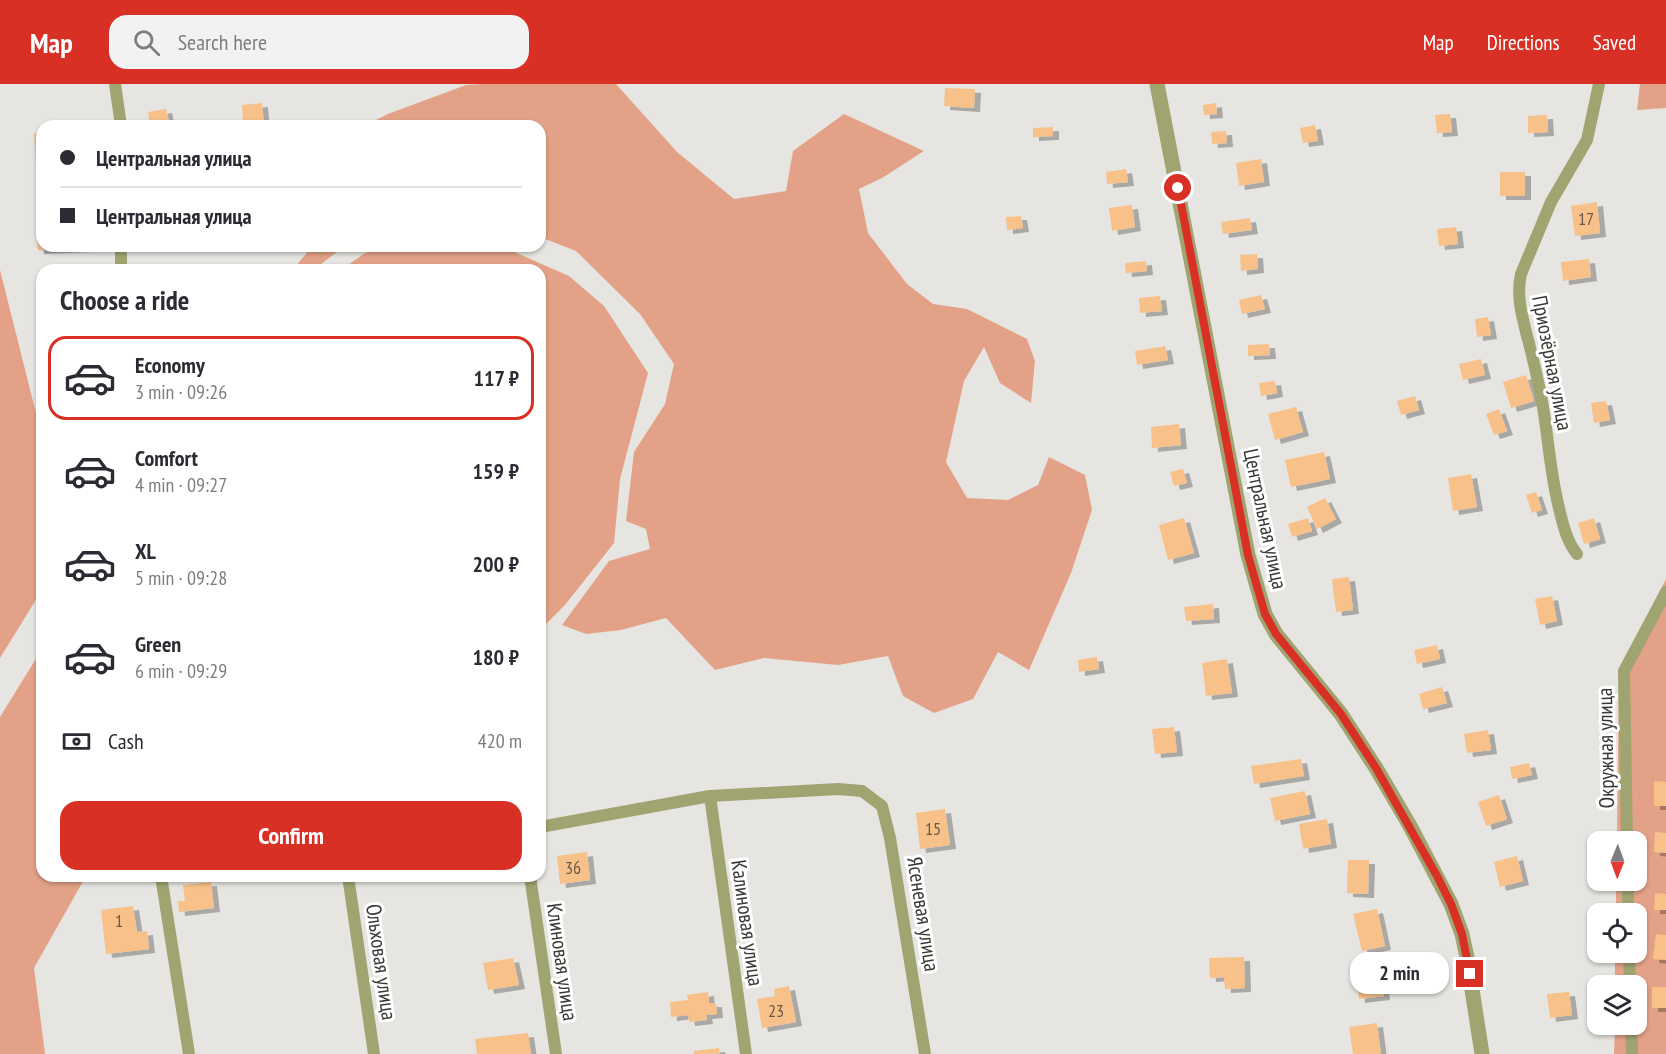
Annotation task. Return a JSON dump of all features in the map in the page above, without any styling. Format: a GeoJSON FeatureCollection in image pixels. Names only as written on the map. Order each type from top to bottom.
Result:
{"type":"FeatureCollection","features":[{"type":"Feature","properties":{"kind":"street"},"geometry":{"type":"LineString","coordinates":[[115,84],[120,120]]}},
{"type":"Feature","properties":{"kind":"street","name":"Центральная улица"},"geometry":{"type":"LineString","coordinates":[[1157,84],[1248,555],[1265,614],[1276,634],[1341,714],[1376,768],[1451,904],[1462,934],[1467,957],[1482,1054]]}},
{"type":"Feature","properties":{"kind":"street","name":"Приозёрная улица"},"geometry":{"type":"LineString","coordinates":[[1577,554],[1570,546],[1557,501],[1540,390],[1520,307],[1519,284],[1551,202],[1587,140],[1599,84]]}},
{"type":"Feature","properties":{"kind":"street","name":"Окружная улица"},"geometry":{"type":"LineString","coordinates":[[1627,831],[1624,671],[1666,592]]}},
{"type":"Feature","properties":{"kind":"street","name":"Ясеневая улица"},"geometry":{"type":"LineString","coordinates":[[710,796],[838,789],[862,791],[882,806],[890,838],[925,1054]]}},
{"type":"Feature","properties":{"kind":"street"},"geometry":{"type":"LineString","coordinates":[[546,825],[710,796]]}},
{"type":"Feature","properties":{"kind":"street","name":"Калиновая улица"},"geometry":{"type":"LineString","coordinates":[[710,796],[746,1054]]}},
{"type":"Feature","properties":{"kind":"street"},"geometry":{"type":"LineString","coordinates":[[162,882],[189,1054]]}},
{"type":"Feature","properties":{"kind":"street","name":"Ольховая улица"},"geometry":{"type":"LineString","coordinates":[[349,882],[374,1054]]}},
{"type":"Feature","properties":{"kind":"street","name":"Клиновая улица"},"geometry":{"type":"LineString","coordinates":[[531,882],[556,1054]]}},
{"type":"Feature","properties":{"kind":"street"},"geometry":{"type":"LineString","coordinates":[[1631,1035],[1632,1054]]}},
{"type":"Feature","properties":{"kind":"shaded area"},"geometry":{"type":"Polygon","coordinates":[[[616,84],[677,152],[734,199],[786,191],[793,151],[844,114],[924,151],[882,178],[859,189],[868,233],[907,284],[933,304],[967,309],[1027,339],[1035,361],[1031,403],[1000,383],[984,347],[964,381],[946,462],[967,498],[1008,500],[1038,485],[1049,457],[1085,475],[1092,510],[1071,573],[1029,670],[998,652],[973,699],[934,713],[903,696],[888,656],[838,665],[764,658],[715,670],[666,618],[621,630],[586,634],[562,625],[609,561],[650,549],[646,529],[626,521],[634,452],[665,404],[674,364],[640,314],[576,251],[546,239],[546,120],[376,120],[466,85],[616,84]]]}},
{"type":"Feature","properties":{"kind":"shaded area"},"geometry":{"type":"Polygon","coordinates":[[[1640,84],[1666,84],[1666,108],[1637,110],[1640,84]]]}},
{"type":"Feature","properties":{"kind":"shaded area"},"geometry":{"type":"Polygon","coordinates":[[[307,252],[337,252],[321,264],[298,264],[307,252]]]}},
{"type":"Feature","properties":{"kind":"shaded area"},"geometry":{"type":"Polygon","coordinates":[[[514,252],[542,264],[349,264],[365,253],[514,252]]]}},
{"type":"Feature","properties":{"kind":"shaded area"},"geometry":{"type":"Polygon","coordinates":[[[546,266],[569,276],[604,306],[648,373],[620,479],[614,543],[565,605],[546,624],[546,266]]]}},
{"type":"Feature","properties":{"kind":"shaded area"},"geometry":{"type":"Polygon","coordinates":[[[0,270],[36,413],[36,600],[0,658],[0,270]]]}},
{"type":"Feature","properties":{"kind":"shaded area"},"geometry":{"type":"Polygon","coordinates":[[[1666,579],[1666,1054],[1614,1054],[1615,1035],[1647,1035],[1647,975],[1615,975],[1615,963],[1647,963],[1647,903],[1616,903],[1616,891],[1647,891],[1647,831],[1617,831],[1619,671],[1666,579]]]}},
{"type":"Feature","properties":{"kind":"shaded area"},"geometry":{"type":"Polygon","coordinates":[[[36,659],[36,882],[83,882],[34,968],[45,1054],[0,1054],[0,717],[36,659]]]}},
{"type":"Feature","properties":{"kind":"building"},"geometry":{"type":"Polygon","coordinates":[[[945,88],[975,89],[974,108],[944,106],[945,88]]]}},
{"type":"Feature","properties":{"kind":"building"},"geometry":{"type":"Polygon","coordinates":[[[262,103],[263,120],[243,120],[242,105],[262,103]]]}},
{"type":"Feature","properties":{"kind":"building"},"geometry":{"type":"Polygon","coordinates":[[[1216,103],[1217,114],[1204,115],[1203,105],[1216,103]]]}},
{"type":"Feature","properties":{"kind":"building"},"geometry":{"type":"Polygon","coordinates":[[[166,109],[169,120],[149,120],[148,112],[166,109]]]}},
{"type":"Feature","properties":{"kind":"building"},"geometry":{"type":"Polygon","coordinates":[[[1450,114],[1452,132],[1437,133],[1435,115],[1450,114]]]}},
{"type":"Feature","properties":{"kind":"building"},"geometry":{"type":"Polygon","coordinates":[[[1547,115],[1548,132],[1528,133],[1528,116],[1547,115]]]}},
{"type":"Feature","properties":{"kind":"building"},"geometry":{"type":"Polygon","coordinates":[[[1315,125],[1318,141],[1303,143],[1300,128],[1315,125]]]}},
{"type":"Feature","properties":{"kind":"building"},"geometry":{"type":"Polygon","coordinates":[[[1053,127],[1053,136],[1033,137],[1033,128],[1053,127]]]}},
{"type":"Feature","properties":{"kind":"building"},"geometry":{"type":"Polygon","coordinates":[[[1226,131],[1227,143],[1212,144],[1211,132],[1226,131]]]}},
{"type":"Feature","properties":{"kind":"building"},"geometry":{"type":"Polygon","coordinates":[[[34,133],[36,133],[36,164],[34,133]]]}},
{"type":"Feature","properties":{"kind":"building"},"geometry":{"type":"Polygon","coordinates":[[[1261,159],[1264,182],[1239,186],[1236,163],[1261,159]]]}},
{"type":"Feature","properties":{"kind":"building"},"geometry":{"type":"Polygon","coordinates":[[[1126,169],[1128,182],[1107,184],[1106,172],[1126,169]]]}},
{"type":"Feature","properties":{"kind":"building"},"geometry":{"type":"Polygon","coordinates":[[[1500,172],[1525,172],[1525,196],[1500,196],[1500,172]]]}},
{"type":"Feature","properties":{"kind":"building"},"geometry":{"type":"Polygon","coordinates":[[[1597,202],[1600,233],[1575,236],[1571,206],[1597,202]]]}},
{"type":"Feature","properties":{"kind":"building"},"geometry":{"type":"Polygon","coordinates":[[[1132,205],[1135,227],[1112,231],[1109,208],[1132,205]]]}},
{"type":"Feature","properties":{"kind":"building"},"geometry":{"type":"Polygon","coordinates":[[[1021,216],[1023,228],[1007,230],[1006,217],[1021,216]]]}},
{"type":"Feature","properties":{"kind":"building"},"geometry":{"type":"Polygon","coordinates":[[[1250,218],[1252,230],[1223,234],[1221,222],[1250,218]]]}},
{"type":"Feature","properties":{"kind":"building"},"geometry":{"type":"Polygon","coordinates":[[[1456,227],[1458,244],[1439,246],[1437,229],[1456,227]]]}},
{"type":"Feature","properties":{"kind":"building"},"geometry":{"type":"Polygon","coordinates":[[[1257,254],[1258,269],[1241,271],[1240,255],[1257,254]]]}},
{"type":"Feature","properties":{"kind":"building"},"geometry":{"type":"Polygon","coordinates":[[[1589,259],[1591,277],[1563,281],[1561,262],[1589,259]]]}},
{"type":"Feature","properties":{"kind":"building"},"geometry":{"type":"Polygon","coordinates":[[[1146,261],[1147,271],[1126,273],[1125,263],[1146,261]]]}},
{"type":"Feature","properties":{"kind":"building"},"geometry":{"type":"Polygon","coordinates":[[[1261,295],[1265,309],[1242,314],[1239,300],[1261,295]]]}},
{"type":"Feature","properties":{"kind":"building"},"geometry":{"type":"Polygon","coordinates":[[[1160,296],[1162,311],[1140,313],[1139,298],[1160,296]]]}},
{"type":"Feature","properties":{"kind":"building"},"geometry":{"type":"Polygon","coordinates":[[[1488,317],[1491,335],[1477,337],[1475,319],[1488,317]]]}},
{"type":"Feature","properties":{"kind":"building"},"geometry":{"type":"Polygon","coordinates":[[[1269,344],[1270,355],[1248,356],[1248,345],[1269,344]]]}},
{"type":"Feature","properties":{"kind":"building"},"geometry":{"type":"Polygon","coordinates":[[[1165,346],[1168,360],[1137,365],[1135,351],[1165,346]]]}},
{"type":"Feature","properties":{"kind":"building"},"geometry":{"type":"Polygon","coordinates":[[[1481,359],[1485,375],[1463,380],[1459,364],[1481,359]]]}},
{"type":"Feature","properties":{"kind":"building"},"geometry":{"type":"Polygon","coordinates":[[[1526,375],[1534,401],[1511,408],[1503,382],[1526,375]]]}},
{"type":"Feature","properties":{"kind":"building"},"geometry":{"type":"Polygon","coordinates":[[[1275,381],[1277,393],[1261,396],[1259,383],[1275,381]]]}},
{"type":"Feature","properties":{"kind":"building"},"geometry":{"type":"Polygon","coordinates":[[[1415,396],[1419,410],[1401,415],[1397,401],[1415,396]]]}},
{"type":"Feature","properties":{"kind":"building"},"geometry":{"type":"Polygon","coordinates":[[[1606,401],[1610,420],[1594,423],[1591,403],[1606,401]]]}},
{"type":"Feature","properties":{"kind":"building"},"geometry":{"type":"Polygon","coordinates":[[[1296,407],[1303,432],[1275,440],[1268,414],[1296,407]]]}},
{"type":"Feature","properties":{"kind":"building"},"geometry":{"type":"Polygon","coordinates":[[[1499,409],[1507,431],[1494,435],[1486,414],[1499,409]]]}},
{"type":"Feature","properties":{"kind":"building"},"geometry":{"type":"Polygon","coordinates":[[[1179,424],[1181,445],[1152,448],[1151,427],[1179,424]]]}},
{"type":"Feature","properties":{"kind":"building"},"geometry":{"type":"Polygon","coordinates":[[[1324,452],[1330,479],[1291,487],[1285,460],[1324,452]]]}},
{"type":"Feature","properties":{"kind":"building"},"geometry":{"type":"Polygon","coordinates":[[[1183,469],[1187,483],[1174,486],[1170,472],[1183,469]]]}},
{"type":"Feature","properties":{"kind":"building"},"geometry":{"type":"Polygon","coordinates":[[[1471,474],[1477,507],[1453,511],[1448,478],[1471,474]]]}},
{"type":"Feature","properties":{"kind":"building"},"geometry":{"type":"Polygon","coordinates":[[[1536,492],[1542,510],[1532,513],[1526,495],[1536,492]]]}},
{"type":"Feature","properties":{"kind":"building"},"geometry":{"type":"Polygon","coordinates":[[[1325,498],[1336,519],[1317,529],[1307,507],[1325,498]]]}},
{"type":"Feature","properties":{"kind":"building"},"geometry":{"type":"Polygon","coordinates":[[[1184,518],[1194,553],[1168,560],[1159,525],[1184,518]]]}},
{"type":"Feature","properties":{"kind":"building"},"geometry":{"type":"Polygon","coordinates":[[[1308,518],[1312,531],[1292,537],[1288,524],[1308,518]]]}},
{"type":"Feature","properties":{"kind":"building"},"geometry":{"type":"Polygon","coordinates":[[[1594,518],[1600,539],[1584,544],[1578,523],[1594,518]]]}},
{"type":"Feature","properties":{"kind":"building"},"geometry":{"type":"Polygon","coordinates":[[[1349,577],[1353,610],[1336,612],[1332,579],[1349,577]]]}},
{"type":"Feature","properties":{"kind":"building"},"geometry":{"type":"Polygon","coordinates":[[[1552,596],[1557,621],[1540,625],[1535,599],[1552,596]]]}},
{"type":"Feature","properties":{"kind":"building"},"geometry":{"type":"Polygon","coordinates":[[[1213,604],[1214,619],[1186,621],[1184,607],[1213,604]]]}},
{"type":"Feature","properties":{"kind":"building"},"geometry":{"type":"Polygon","coordinates":[[[1437,645],[1440,659],[1417,664],[1414,650],[1437,645]]]}},
{"type":"Feature","properties":{"kind":"building"},"geometry":{"type":"Polygon","coordinates":[[[1097,657],[1099,669],[1079,672],[1078,660],[1097,657]]]}},
{"type":"Feature","properties":{"kind":"building"},"geometry":{"type":"Polygon","coordinates":[[[1227,659],[1232,693],[1206,696],[1202,663],[1227,659]]]}},
{"type":"Feature","properties":{"kind":"building"},"geometry":{"type":"Polygon","coordinates":[[[1442,687],[1447,703],[1423,709],[1419,694],[1442,687]]]}},
{"type":"Feature","properties":{"kind":"building"},"geometry":{"type":"Polygon","coordinates":[[[1174,727],[1177,752],[1155,754],[1152,729],[1174,727]]]}},
{"type":"Feature","properties":{"kind":"building"},"geometry":{"type":"Polygon","coordinates":[[[1488,730],[1491,750],[1467,753],[1464,734],[1488,730]]]}},
{"type":"Feature","properties":{"kind":"building"},"geometry":{"type":"Polygon","coordinates":[[[1301,759],[1304,776],[1254,784],[1251,766],[1301,759]]]}},
{"type":"Feature","properties":{"kind":"building"},"geometry":{"type":"Polygon","coordinates":[[[1529,763],[1532,775],[1512,779],[1510,767],[1529,763]]]}},
{"type":"Feature","properties":{"kind":"building"},"geometry":{"type":"Polygon","coordinates":[[[1654,781],[1666,782],[1666,806],[1654,806],[1654,781]]]}},
{"type":"Feature","properties":{"kind":"building"},"geometry":{"type":"Polygon","coordinates":[[[1305,791],[1310,814],[1275,821],[1270,798],[1305,791]]]}},
{"type":"Feature","properties":{"kind":"building"},"geometry":{"type":"Polygon","coordinates":[[[1499,795],[1507,819],[1486,826],[1478,802],[1499,795]]]}},
{"type":"Feature","properties":{"kind":"building"},"geometry":{"type":"Polygon","coordinates":[[[945,809],[950,845],[920,849],[916,813],[945,809]]]}},
{"type":"Feature","properties":{"kind":"building"},"geometry":{"type":"Polygon","coordinates":[[[1327,819],[1331,844],[1303,849],[1299,824],[1327,819]]]}},
{"type":"Feature","properties":{"kind":"building"},"geometry":{"type":"Polygon","coordinates":[[[1655,832],[1666,833],[1666,853],[1654,852],[1655,832]]]}},
{"type":"Feature","properties":{"kind":"building"},"geometry":{"type":"Polygon","coordinates":[[[587,852],[590,880],[560,884],[557,856],[587,852]]]}},
{"type":"Feature","properties":{"kind":"building"},"geometry":{"type":"Polygon","coordinates":[[[1517,856],[1523,881],[1500,887],[1494,862],[1517,856]]]}},
{"type":"Feature","properties":{"kind":"building"},"geometry":{"type":"Polygon","coordinates":[[[1348,860],[1369,860],[1368,894],[1347,893],[1348,860]]]}},
{"type":"Feature","properties":{"kind":"building"},"geometry":{"type":"Polygon","coordinates":[[[211,882],[214,908],[179,912],[178,901],[185,901],[183,885],[211,882]]]}},
{"type":"Feature","properties":{"kind":"building"},"geometry":{"type":"Polygon","coordinates":[[[1655,893],[1666,894],[1666,910],[1654,910],[1655,893]]]}},
{"type":"Feature","properties":{"kind":"building"},"geometry":{"type":"Polygon","coordinates":[[[133,906],[137,932],[147,931],[149,949],[106,954],[101,910],[133,906]]]}},
{"type":"Feature","properties":{"kind":"building"},"geometry":{"type":"Polygon","coordinates":[[[1377,909],[1385,946],[1362,951],[1353,914],[1377,909]]]}},
{"type":"Feature","properties":{"kind":"building"},"geometry":{"type":"Polygon","coordinates":[[[1656,934],[1666,935],[1666,960],[1653,959],[1656,934]]]}},
{"type":"Feature","properties":{"kind":"building"},"geometry":{"type":"Polygon","coordinates":[[[1244,957],[1245,988],[1225,989],[1224,977],[1210,978],[1209,958],[1244,957]]]}},
{"type":"Feature","properties":{"kind":"building"},"geometry":{"type":"Polygon","coordinates":[[[513,958],[519,985],[488,990],[483,963],[513,958]]]}},
{"type":"Feature","properties":{"kind":"building"},"geometry":{"type":"Polygon","coordinates":[[[1380,968],[1384,996],[1359,999],[1356,971],[1380,968]]]}},
{"type":"Feature","properties":{"kind":"building"},"geometry":{"type":"Polygon","coordinates":[[[789,986],[796,1022],[762,1028],[757,999],[775,996],[774,989],[789,986]]]}},
{"type":"Feature","properties":{"kind":"building"},"geometry":{"type":"Polygon","coordinates":[[[1652,987],[1666,987],[1666,1008],[1652,1008],[1652,987]]]}},
{"type":"Feature","properties":{"kind":"building"},"geometry":{"type":"Polygon","coordinates":[[[708,992],[709,1003],[716,1003],[717,1014],[706,1015],[707,1020],[689,1022],[688,1015],[671,1017],[670,1002],[688,1000],[687,995],[708,992]]]}},
{"type":"Feature","properties":{"kind":"building"},"geometry":{"type":"Polygon","coordinates":[[[1569,992],[1572,1015],[1550,1018],[1547,994],[1569,992]]]}},
{"type":"Feature","properties":{"kind":"building"},"geometry":{"type":"Polygon","coordinates":[[[1377,1023],[1381,1054],[1353,1054],[1349,1027],[1377,1023]]]}},
{"type":"Feature","properties":{"kind":"building"},"geometry":{"type":"Polygon","coordinates":[[[528,1033],[531,1054],[477,1054],[475,1039],[528,1033]]]}},
{"type":"Feature","properties":{"kind":"building"},"geometry":{"type":"Polygon","coordinates":[[[719,1048],[720,1054],[694,1054],[694,1051],[719,1048]]]}},
{"type":"Feature","properties":{"kind":"route"},"geometry":{"type":"LineString","coordinates":[[1178,188],[1248,555],[1265,614],[1276,634],[1341,714],[1410,826],[1451,904],[1462,934],[1470,974]]}}]}
